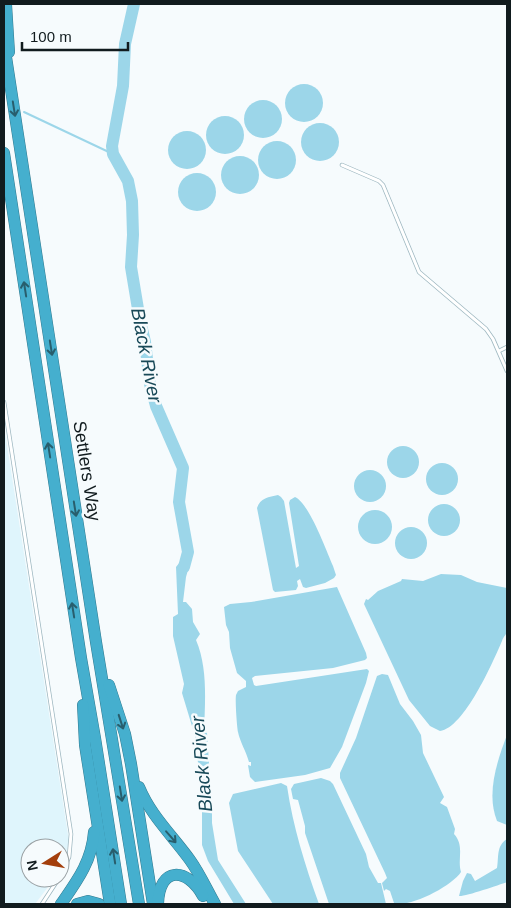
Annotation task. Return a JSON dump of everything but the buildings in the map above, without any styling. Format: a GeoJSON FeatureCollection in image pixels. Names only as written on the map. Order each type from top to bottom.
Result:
{"type":"FeatureCollection","features":[{"type":"Feature","properties":{"kind":"highway"},"geometry":{"type":"LineString","coordinates":[[6,4],[9,79]]}},
{"type":"Feature","properties":{"kind":"highway","name":"Settlers Way"},"geometry":{"type":"LineString","coordinates":[[4,44],[96,642],[139,904]]}},
{"type":"Feature","properties":{"kind":"highway","name":"Settlers Way"},"geometry":{"type":"LineString","coordinates":[[4,153],[81,658],[122,904]]}},
{"type":"Feature","properties":{"kind":"highway"},"geometry":{"type":"LineString","coordinates":[[96,642],[124,734],[131,764],[153,904]]}},
{"type":"Feature","properties":{"kind":"highway"},"geometry":{"type":"LineString","coordinates":[[81,658],[85,745],[110,904]]}},
{"type":"Feature","properties":{"kind":"highway"},"geometry":{"type":"LineString","coordinates":[[131,764],[146,803],[156,819],[190,860],[215,904]]}},
{"type":"Feature","properties":{"kind":"highway"},"geometry":{"type":"LineString","coordinates":[[61,904],[85,868],[90,857],[94,834],[95,808]]}},
{"type":"Feature","properties":{"kind":"highway"},"geometry":{"type":"LineString","coordinates":[[158,904],[159,891],[162,884],[168,878],[177,875],[186,877],[194,882],[207,904]]}},
{"type":"Feature","properties":{"kind":"highway"},"geometry":{"type":"LineString","coordinates":[[77,904],[88,901],[99,904]]}},
{"type":"Feature","properties":{"kind":"lane"},"geometry":{"type":"LineString","coordinates":[[342,165],[383,184],[419,272],[486,329],[507,371]]}},
{"type":"Feature","properties":{"kind":"lane"},"geometry":{"type":"LineString","coordinates":[[498,351],[507,348]]}},
{"type":"Feature","properties":{"kind":"lane"},"geometry":{"type":"LineString","coordinates":[[4,402],[71,834],[70,846]]}},
{"type":"Feature","properties":{"kind":"lane"},"geometry":{"type":"LineString","coordinates":[[42,904],[53,888]]}},
{"type":"Feature","properties":{"kind":"shaded area"},"geometry":{"type":"Polygon","coordinates":[[[4,426],[69,838],[20,838],[20,888],[47,888],[35,904],[4,904],[4,426]]]}},
{"type":"Feature","properties":{"kind":"water"},"geometry":{"type":"Polygon","coordinates":[[[304,84],[317,90],[323,103],[317,116],[304,122],[291,116],[285,103],[291,90],[304,84]]]}},
{"type":"Feature","properties":{"kind":"water"},"geometry":{"type":"Polygon","coordinates":[[[263,100],[276,106],[282,119],[276,132],[263,138],[250,132],[244,119],[250,106],[263,100]]]}},
{"type":"Feature","properties":{"kind":"water"},"geometry":{"type":"Polygon","coordinates":[[[225,116],[238,122],[244,135],[238,148],[225,154],[212,148],[206,135],[212,122],[225,116]]]}},
{"type":"Feature","properties":{"kind":"water"},"geometry":{"type":"Polygon","coordinates":[[[320,123],[333,129],[339,142],[333,155],[320,161],[307,155],[301,142],[307,129],[320,123]]]}},
{"type":"Feature","properties":{"kind":"water"},"geometry":{"type":"Polygon","coordinates":[[[187,131],[200,137],[206,150],[200,163],[187,169],[174,163],[168,150],[174,137],[187,131]]]}},
{"type":"Feature","properties":{"kind":"water"},"geometry":{"type":"Polygon","coordinates":[[[277,141],[290,147],[296,160],[290,173],[277,179],[264,173],[258,160],[264,147],[277,141]]]}},
{"type":"Feature","properties":{"kind":"water"},"geometry":{"type":"Polygon","coordinates":[[[240,156],[253,162],[259,175],[253,188],[240,194],[227,188],[221,175],[227,162],[240,156]]]}},
{"type":"Feature","properties":{"kind":"water"},"geometry":{"type":"Polygon","coordinates":[[[197,173],[210,179],[216,192],[210,205],[197,211],[184,205],[178,192],[184,179],[197,173]]]}},
{"type":"Feature","properties":{"kind":"water"},"geometry":{"type":"Polygon","coordinates":[[[403,446],[415,450],[419,462],[415,474],[403,478],[391,474],[387,462],[391,450],[403,446]]]}},
{"type":"Feature","properties":{"kind":"water"},"geometry":{"type":"Polygon","coordinates":[[[442,463],[454,467],[458,479],[454,491],[442,495],[430,491],[426,479],[430,467],[442,463]]]}},
{"type":"Feature","properties":{"kind":"water"},"geometry":{"type":"Polygon","coordinates":[[[370,470],[382,474],[386,486],[382,498],[370,502],[358,498],[354,486],[358,474],[370,470]]]}},
{"type":"Feature","properties":{"kind":"water"},"geometry":{"type":"Polygon","coordinates":[[[278,495],[284,501],[296,568],[299,566],[289,503],[295,497],[306,508],[317,528],[333,566],[336,575],[334,578],[325,583],[306,588],[303,587],[300,579],[297,581],[298,586],[296,590],[275,592],[273,590],[257,508],[263,500],[278,495]]]}},
{"type":"Feature","properties":{"kind":"water"},"geometry":{"type":"Polygon","coordinates":[[[444,504],[456,508],[460,520],[456,532],[444,536],[432,532],[428,520],[432,508],[444,504]]]}},
{"type":"Feature","properties":{"kind":"water"},"geometry":{"type":"Polygon","coordinates":[[[375,510],[387,515],[392,527],[387,539],[375,544],[363,539],[358,527],[363,515],[375,510]]]}},
{"type":"Feature","properties":{"kind":"water"},"geometry":{"type":"Polygon","coordinates":[[[411,527],[423,531],[427,543],[423,555],[411,559],[399,555],[395,543],[399,531],[411,527]]]}},
{"type":"Feature","properties":{"kind":"water","name":"Black River"},"geometry":{"type":"Polygon","coordinates":[[[188,552],[192,556],[186,577],[183,602],[186,602],[192,609],[193,622],[200,634],[196,640],[204,674],[204,732],[207,733],[212,823],[218,860],[246,904],[234,904],[208,861],[202,845],[202,799],[195,736],[182,693],[184,684],[173,636],[173,617],[178,614],[176,567],[188,552]]]}},
{"type":"Feature","properties":{"kind":"water"},"geometry":{"type":"Polygon","coordinates":[[[441,574],[461,575],[477,582],[507,588],[508,615],[507,632],[477,693],[459,719],[440,731],[430,726],[409,700],[364,604],[366,599],[368,600],[378,591],[402,579],[423,581],[441,574]]]}},
{"type":"Feature","properties":{"kind":"water"},"geometry":{"type":"Polygon","coordinates":[[[337,587],[367,658],[333,668],[255,676],[252,678],[256,686],[367,669],[369,671],[366,683],[342,747],[330,768],[305,775],[255,782],[250,777],[248,765],[251,766],[251,762],[249,762],[240,739],[237,725],[236,695],[238,691],[246,687],[246,681],[237,673],[230,648],[224,607],[230,604],[337,587]]]}},
{"type":"Feature","properties":{"kind":"water"},"geometry":{"type":"Polygon","coordinates":[[[382,674],[388,675],[400,704],[421,735],[423,753],[444,797],[440,803],[447,807],[460,848],[461,872],[456,878],[430,895],[401,904],[394,903],[390,891],[386,889],[384,891],[382,883],[387,878],[340,778],[340,773],[356,738],[377,676],[382,674]]]}},
{"type":"Feature","properties":{"kind":"water"},"geometry":{"type":"Polygon","coordinates":[[[507,735],[507,825],[497,821],[494,811],[493,789],[494,778],[507,735]]]}},
{"type":"Feature","properties":{"kind":"water"},"geometry":{"type":"Polygon","coordinates":[[[321,778],[333,784],[366,854],[369,867],[378,883],[381,883],[386,904],[329,904],[305,833],[298,800],[293,799],[291,789],[294,784],[321,778]]]}},
{"type":"Feature","properties":{"kind":"water"},"geometry":{"type":"Polygon","coordinates":[[[281,783],[287,786],[300,846],[319,904],[273,904],[238,851],[229,803],[233,794],[281,783]]]}},
{"type":"Feature","properties":{"kind":"water"},"geometry":{"type":"Polygon","coordinates":[[[507,839],[507,882],[459,896],[467,873],[471,874],[475,881],[497,868],[501,845],[507,839]]]}},
{"type":"Feature","properties":{"kind":"waterway","name":"Black River"},"geometry":{"type":"LineString","coordinates":[[134,4],[125,44],[123,86],[112,146],[113,154],[128,181],[132,201],[133,235],[131,267],[145,342],[150,384],[156,406],[183,468],[179,502],[188,552],[184,567]]}},
{"type":"Feature","properties":{"kind":"waterway"},"geometry":{"type":"LineString","coordinates":[[24,112],[113,154]]}}]}
